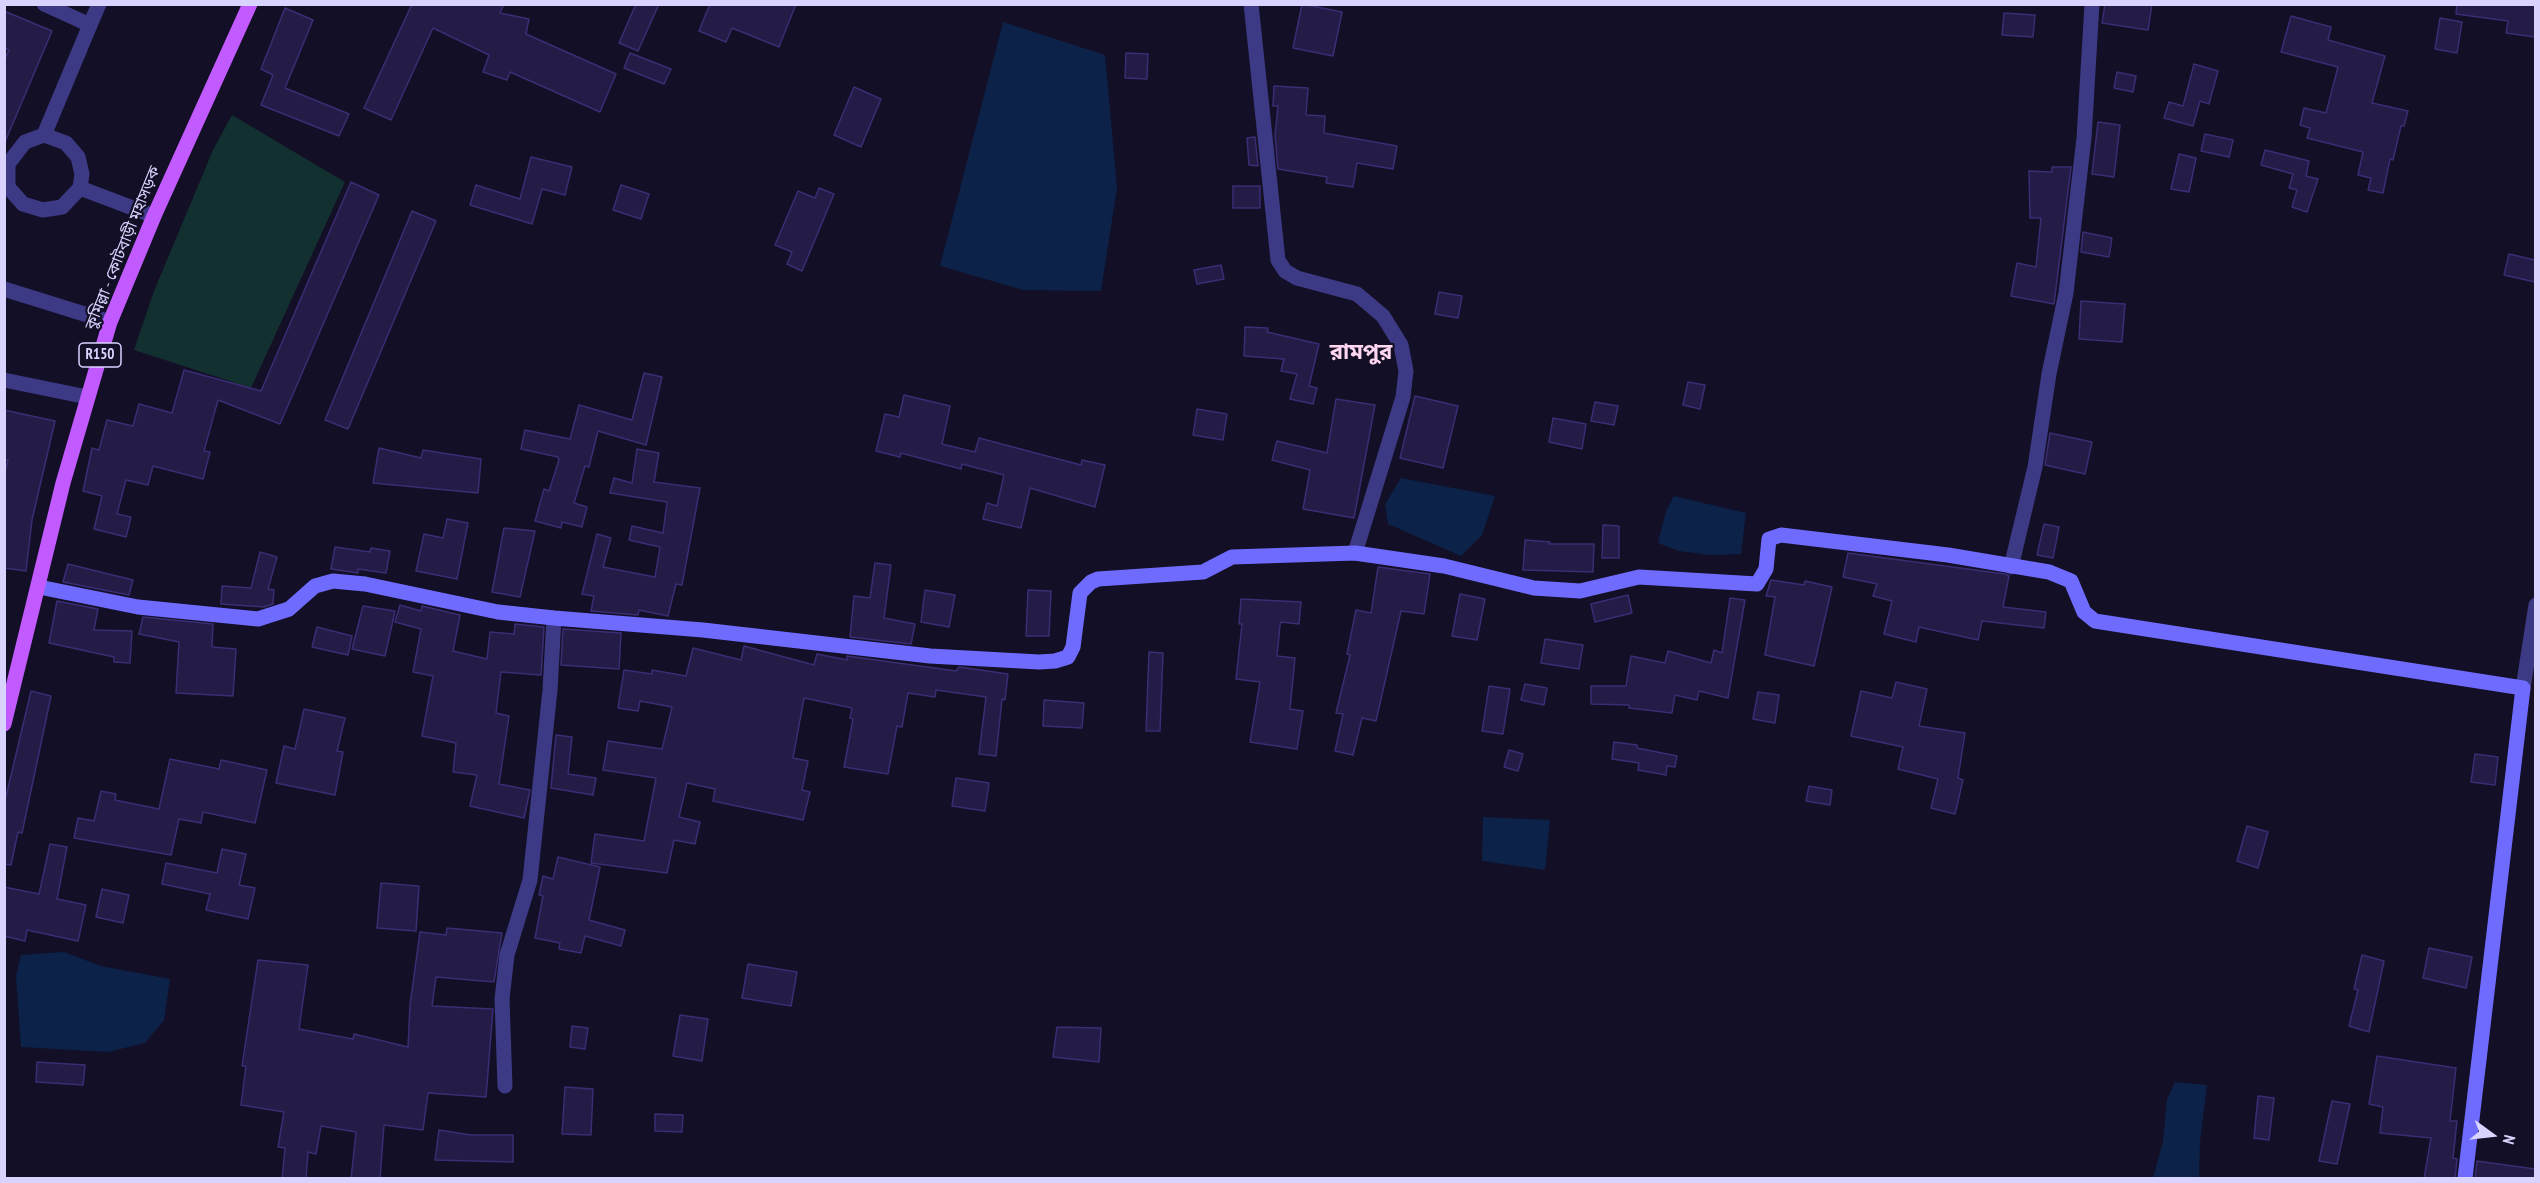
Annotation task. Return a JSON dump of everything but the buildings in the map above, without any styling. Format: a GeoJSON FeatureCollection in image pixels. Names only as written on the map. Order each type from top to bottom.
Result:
{"type":"FeatureCollection","features":[{"type":"Feature","properties":{"kind":"main road","name":"কুমিল্লা - কোটবাড়ী মহাসড়ক"},"geometry":{"type":"LineString","coordinates":[[4,724],[87,397],[110,322],[154,216],[250,4]]}},
{"type":"Feature","properties":{"kind":"main road"},"geometry":{"type":"LineString","coordinates":[[39,587],[138,607],[258,619],[290,609],[315,586],[333,581],[365,584],[498,612],[703,630],[930,656],[1054,662],[1068,657],[1073,647],[1080,593],[1084,587],[1098,579],[1203,572],[1232,557],[1355,553],[1444,566],[1534,588],[1580,591],[1639,577],[1757,584],[1763,578],[1766,569],[1769,539],[1775,535],[1948,555],[2049,572],[2071,581],[2084,612],[2095,621],[2523,688],[2465,1179]]}},
{"type":"Feature","properties":{"kind":"street"},"geometry":{"type":"LineString","coordinates":[[44,4],[90,25]]}},
{"type":"Feature","properties":{"kind":"street"},"geometry":{"type":"LineString","coordinates":[[44,135],[99,4]]}},
{"type":"Feature","properties":{"kind":"street"},"geometry":{"type":"LineString","coordinates":[[1251,4],[1278,260],[1285,271],[1297,278],[1357,294],[1383,316],[1401,345],[1406,371],[1403,397],[1355,553]]}},
{"type":"Feature","properties":{"kind":"street"},"geometry":{"type":"LineString","coordinates":[[2011,567],[2035,467],[2049,374],[2066,294],[2084,138],[2092,4]]}},
{"type":"Feature","properties":{"kind":"street"},"geometry":{"type":"LineString","coordinates":[[44,135],[66,143],[78,157],[82,174],[80,188],[62,207],[43,210],[23,204],[8,186],[8,164],[25,142],[44,135]]}},
{"type":"Feature","properties":{"kind":"street"},"geometry":{"type":"LineString","coordinates":[[80,188],[154,216]]}},
{"type":"Feature","properties":{"kind":"street"},"geometry":{"type":"LineString","coordinates":[[4,289],[110,322]]}},
{"type":"Feature","properties":{"kind":"street"},"geometry":{"type":"LineString","coordinates":[[4,380],[87,397]]}},
{"type":"Feature","properties":{"kind":"street"},"geometry":{"type":"LineString","coordinates":[[2523,688],[2535,605]]}},
{"type":"Feature","properties":{"kind":"street"},"geometry":{"type":"LineString","coordinates":[[505,1086],[502,999],[507,955],[530,880],[550,690],[554,618]]}},
{"type":"Feature","properties":{"kind":"green space"},"geometry":{"type":"Polygon","coordinates":[[[232,115],[345,182],[251,388],[134,350],[154,291],[213,150],[232,115]]]}},
{"type":"Feature","properties":{"kind":"water"},"geometry":{"type":"Polygon","coordinates":[[[1003,22],[1105,55],[1117,188],[1101,291],[1023,290],[940,266],[1003,22]]]}},
{"type":"Feature","properties":{"kind":"water"},"geometry":{"type":"Polygon","coordinates":[[[1401,478],[1495,496],[1482,535],[1461,556],[1388,524],[1385,504],[1401,478]]]}},
{"type":"Feature","properties":{"kind":"water"},"geometry":{"type":"Polygon","coordinates":[[[1674,496],[1746,513],[1741,554],[1710,555],[1679,551],[1658,543],[1666,511],[1674,496]]]}},
{"type":"Feature","properties":{"kind":"water"},"geometry":{"type":"Polygon","coordinates":[[[1483,817],[1550,820],[1545,870],[1482,861],[1483,817]]]}},
{"type":"Feature","properties":{"kind":"water"},"geometry":{"type":"Polygon","coordinates":[[[64,952],[101,966],[170,979],[164,1020],[145,1043],[108,1052],[21,1047],[16,976],[21,955],[64,952]]]}},
{"type":"Feature","properties":{"kind":"water"},"geometry":{"type":"Polygon","coordinates":[[[2175,1082],[2207,1085],[2200,1142],[2199,1178],[2153,1178],[2163,1141],[2167,1099],[2175,1082]]]}},
{"type":"Feature","properties":{"kind":"district","name":"রামপুর"},"geometry":{"type":"Point","coordinates":[1361,353]}}]}
